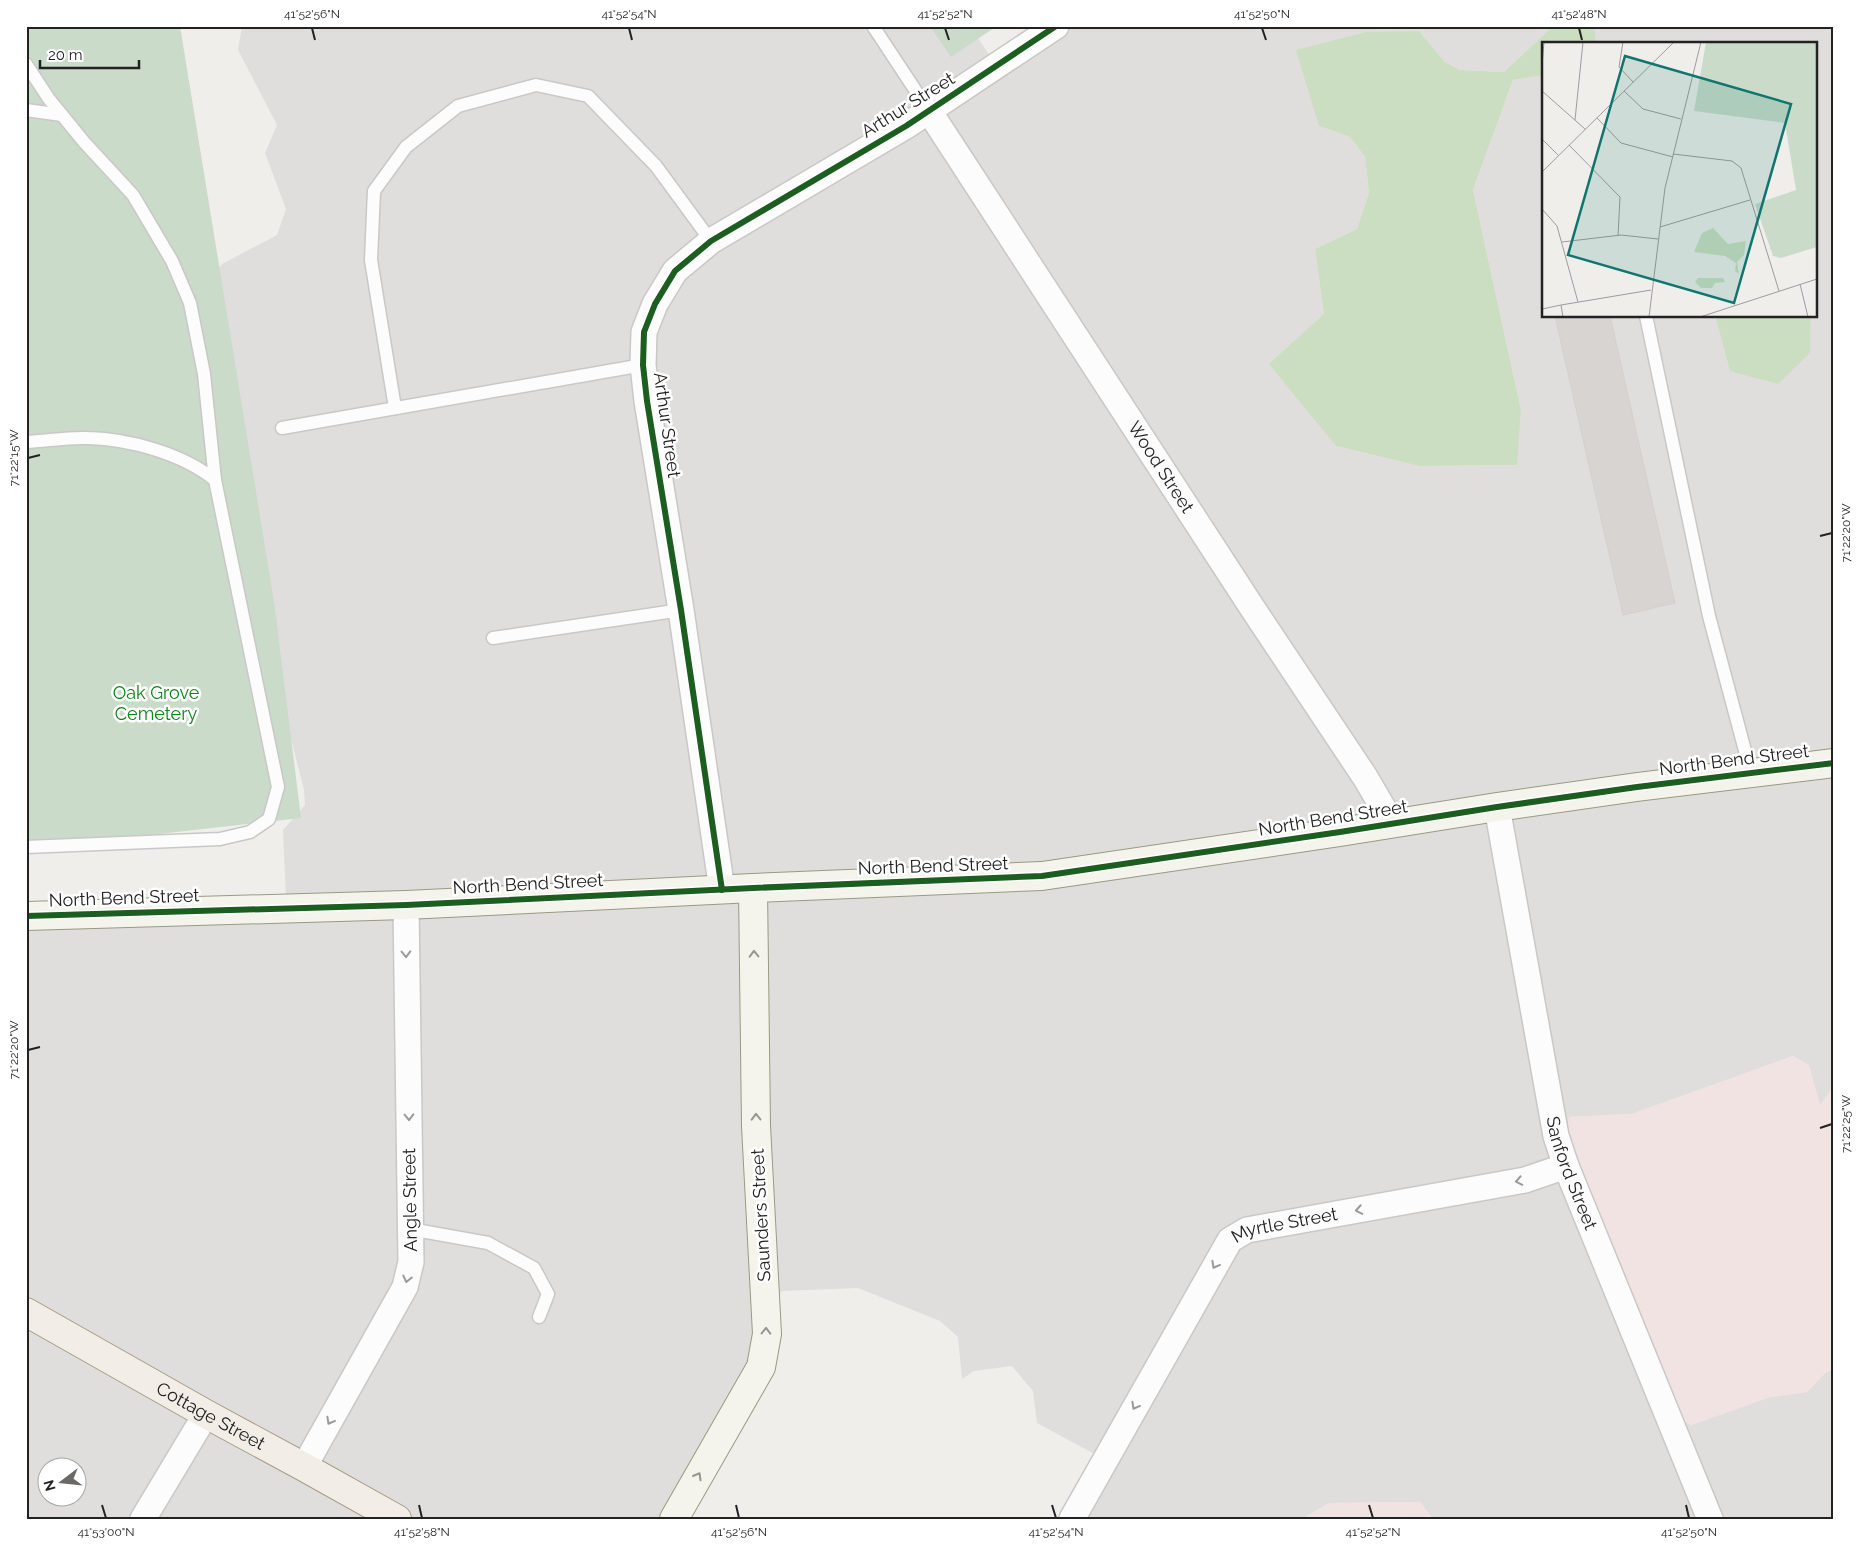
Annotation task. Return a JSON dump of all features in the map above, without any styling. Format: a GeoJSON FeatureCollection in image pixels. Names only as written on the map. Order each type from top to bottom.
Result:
{"type":"FeatureCollection","features":[{"type":"Feature","properties":{"kind":"main road","name":"Cottage Street"},"geometry":{"type":"LineString","coordinates":[[26,1312],[397,1519]]}},
{"type":"Feature","properties":{"kind":"street","name":"Arthur Street"},"geometry":{"type":"LineString","coordinates":[[722,890],[681,610],[647,401],[643,365],[644,332],[655,304],[676,271],[711,241],[929,111],[1056,26]]}},
{"type":"Feature","properties":{"kind":"street","name":"Wood Street"},"geometry":{"type":"LineString","coordinates":[[929,111],[1253,609],[1365,777],[1392,823]]}},
{"type":"Feature","properties":{"kind":"street","name":"North Bend Street"},"geometry":{"type":"LineString","coordinates":[[26,916],[406,905],[1042,876],[1497,807],[1834,763]]}},
{"type":"Feature","properties":{"kind":"street","name":"Sanford Street"},"geometry":{"type":"LineString","coordinates":[[1497,807],[1556,1136],[1566,1166],[1710,1519]]}},
{"type":"Feature","properties":{"kind":"street","name":"Saunders Street"},"geometry":{"type":"LineString","coordinates":[[674,1519],[761,1367],[767,1334],[756,1126],[752,888]]}},
{"type":"Feature","properties":{"kind":"street","name":"Angle Street"},"geometry":{"type":"LineString","coordinates":[[304,1467],[405,1287],[411,1262],[406,905]]}},
{"type":"Feature","properties":{"kind":"street","name":"Myrtle Street"},"geometry":{"type":"LineString","coordinates":[[1072,1519],[1230,1240],[1248,1230],[1525,1180],[1566,1166]]}},
{"type":"Feature","properties":{"kind":"street"},"geometry":{"type":"LineString","coordinates":[[143,1519],[206,1414]]}},
{"type":"Feature","properties":{"kind":"lane"},"geometry":{"type":"LineString","coordinates":[[873,26],[929,111]]}},
{"type":"Feature","properties":{"kind":"lane"},"geometry":{"type":"LineString","coordinates":[[26,64],[48,99],[132,195],[172,262],[190,303],[204,374],[215,480],[278,788],[269,819],[250,832],[220,838],[26,847]]}},
{"type":"Feature","properties":{"kind":"lane"},"geometry":{"type":"LineString","coordinates":[[396,408],[371,260],[374,192],[406,147],[458,106],[536,84],[588,96],[656,166],[711,241]]}},
{"type":"Feature","properties":{"kind":"lane"},"geometry":{"type":"LineString","coordinates":[[26,110],[62,115]]}},
{"type":"Feature","properties":{"kind":"lane"},"geometry":{"type":"LineString","coordinates":[[1646,318],[1710,616],[1751,773]]}},
{"type":"Feature","properties":{"kind":"lane"},"geometry":{"type":"LineString","coordinates":[[282,428],[643,365]]}},
{"type":"Feature","properties":{"kind":"lane"},"geometry":{"type":"LineString","coordinates":[[26,442],[88,438],[128,442],[201,468],[215,480]]}},
{"type":"Feature","properties":{"kind":"lane"},"geometry":{"type":"LineString","coordinates":[[493,638],[681,610]]}},
{"type":"Feature","properties":{"kind":"lane"},"geometry":{"type":"LineString","coordinates":[[410,1229],[488,1244],[534,1268],[548,1294],[539,1317]]}},
{"type":"Feature","properties":{"kind":"shaded area"},"geometry":{"type":"Polygon","coordinates":[[[242,26],[970,26],[994,62],[1053,26],[1553,26],[1504,72],[1460,70],[1445,62],[1419,31],[1319,126],[1350,137],[1365,157],[1369,193],[1357,229],[1315,249],[1324,314],[1336,446],[1419,466],[1516,465],[1521,410],[1473,190],[1513,80],[1542,75],[1542,318],[1716,318],[1730,370],[1810,353],[1811,318],[1818,318],[1818,42],[1594,42],[1596,38],[1595,29],[1588,26],[1834,26],[1834,1086],[1820,1106],[1809,1066],[1793,1056],[1632,1114],[1569,1117],[1691,1425],[1770,1397],[1807,1392],[1825,1373],[1834,1369],[1834,1519],[1433,1519],[1420,1502],[1329,1503],[1302,1519],[1084,1519],[1111,1463],[1037,1423],[1033,1391],[1012,1366],[974,1371],[962,1379],[958,1337],[940,1321],[858,1288],[782,1291],[778,1298],[779,1350],[667,1519],[26,1519],[26,906],[286,898],[283,830],[305,805],[304,790],[282,703],[199,293],[222,264],[277,235],[286,209],[265,153],[277,125],[238,50],[242,26]]]}},
{"type":"Feature","properties":{"kind":"shaded area"},"geometry":{"type":"Polygon","coordinates":[[[1793,1056],[1809,1065],[1820,1105],[1834,1086],[1834,1300],[1831,1305],[1834,1307],[1834,1369],[1825,1373],[1807,1392],[1770,1397],[1691,1425],[1683,1421],[1566,1133],[1569,1117],[1632,1114],[1793,1056]]]}},
{"type":"Feature","properties":{"kind":"shaded area"},"geometry":{"type":"Polygon","coordinates":[[[1420,1502],[1433,1519],[1302,1519],[1329,1503],[1420,1502]]]}},
{"type":"Feature","properties":{"kind":"green space","name":"Oak Grove Cemetery"},"geometry":{"type":"Polygon","coordinates":[[[26,26],[180,26],[275,608],[301,818],[26,849],[26,26]]]}},
{"type":"Feature","properties":{"kind":"green space"},"geometry":{"type":"Polygon","coordinates":[[[930,26],[997,26],[951,57],[930,26]]]}},
{"type":"Feature","properties":{"kind":"green space"},"geometry":{"type":"Polygon","coordinates":[[[1553,26],[1588,26],[1595,29],[1596,38],[1594,42],[1542,42],[1542,75],[1513,80],[1473,190],[1521,410],[1517,465],[1419,466],[1336,446],[1269,364],[1324,314],[1315,249],[1357,229],[1369,193],[1365,157],[1350,137],[1319,126],[1296,50],[1366,32],[1419,31],[1445,62],[1460,70],[1504,72],[1553,26]]]}},
{"type":"Feature","properties":{"kind":"green space"},"geometry":{"type":"Polygon","coordinates":[[[1716,318],[1811,318],[1810,353],[1778,384],[1730,371],[1716,318]]]}},
{"type":"Feature","properties":{"kind":"building"},"geometry":{"type":"Polygon","coordinates":[[[1555,318],[1610,318],[1675,603],[1623,615],[1555,318]]]}},
{"type":"Feature","properties":{"kind":"cycle path"},"geometry":{"type":"LineString","coordinates":[[722,890],[681,610],[647,401],[643,365],[644,332],[655,304],[675,271],[711,241],[906,126],[1056,26]]}},
{"type":"Feature","properties":{"kind":"cycle path"},"geometry":{"type":"LineString","coordinates":[[26,916],[406,905],[1042,876],[1637,787],[1834,763]]}}]}
